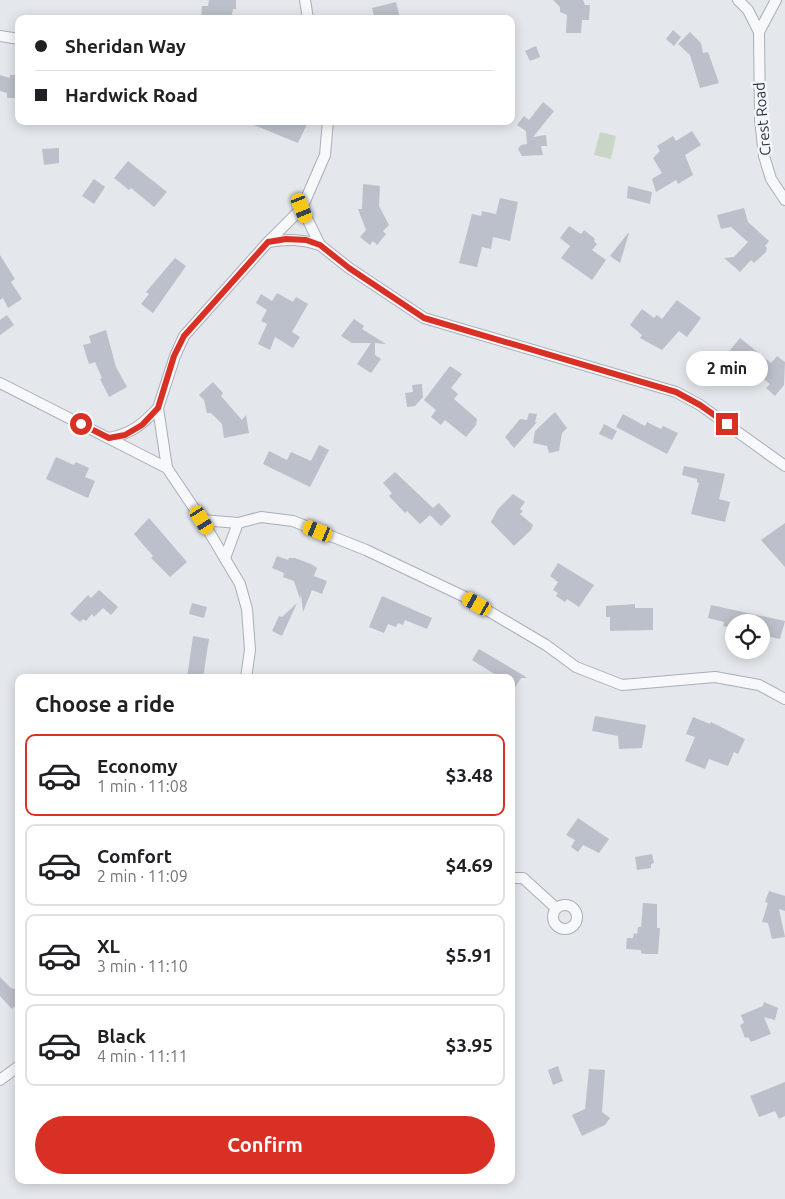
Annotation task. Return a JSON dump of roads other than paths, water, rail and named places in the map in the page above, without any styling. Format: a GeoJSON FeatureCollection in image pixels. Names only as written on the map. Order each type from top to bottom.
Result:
{"type":"FeatureCollection","features":[{"type":"Feature","properties":{"kind":"street"},"geometry":{"type":"LineString","coordinates":[[305,0],[308,15]]}},
{"type":"Feature","properties":{"kind":"street"},"geometry":{"type":"LineString","coordinates":[[738,0],[748,10],[759,32]]}},
{"type":"Feature","properties":{"kind":"street"},"geometry":{"type":"LineString","coordinates":[[759,32],[776,0]]}},
{"type":"Feature","properties":{"kind":"street","name":"Crest Road"},"geometry":{"type":"LineString","coordinates":[[759,32],[760,116],[764,156],[771,178],[785,200]]}},
{"type":"Feature","properties":{"kind":"street"},"geometry":{"type":"LineString","coordinates":[[0,36],[15,38]]}},
{"type":"Feature","properties":{"kind":"street"},"geometry":{"type":"LineString","coordinates":[[247,674],[250,650],[247,609],[240,584],[202,520],[167,468],[158,408],[174,356],[184,336],[268,242],[302,208],[325,155],[328,125]]}},
{"type":"Feature","properties":{"kind":"street"},"geometry":{"type":"LineString","coordinates":[[302,208],[320,245]]}},
{"type":"Feature","properties":{"kind":"street"},"geometry":{"type":"LineString","coordinates":[[268,242],[300,240],[320,245],[349,268],[424,318],[676,392],[700,405],[785,466]]}},
{"type":"Feature","properties":{"kind":"street"},"geometry":{"type":"LineString","coordinates":[[0,383],[167,468]]}},
{"type":"Feature","properties":{"kind":"street"},"geometry":{"type":"LineString","coordinates":[[109,438],[125,435],[142,425],[158,408]]}},
{"type":"Feature","properties":{"kind":"street"},"geometry":{"type":"LineString","coordinates":[[202,520],[238,523],[261,517],[294,521],[366,550],[463,596],[546,645],[576,668],[622,685],[714,677],[759,685],[785,699]]}},
{"type":"Feature","properties":{"kind":"street"},"geometry":{"type":"LineString","coordinates":[[225,558],[238,523]]}},
{"type":"Feature","properties":{"kind":"street"},"geometry":{"type":"LineString","coordinates":[[515,878],[523,878],[556,908]]}},
{"type":"Feature","properties":{"kind":"street"},"geometry":{"type":"LineString","coordinates":[[0,1080],[15,1069]]}}]}
